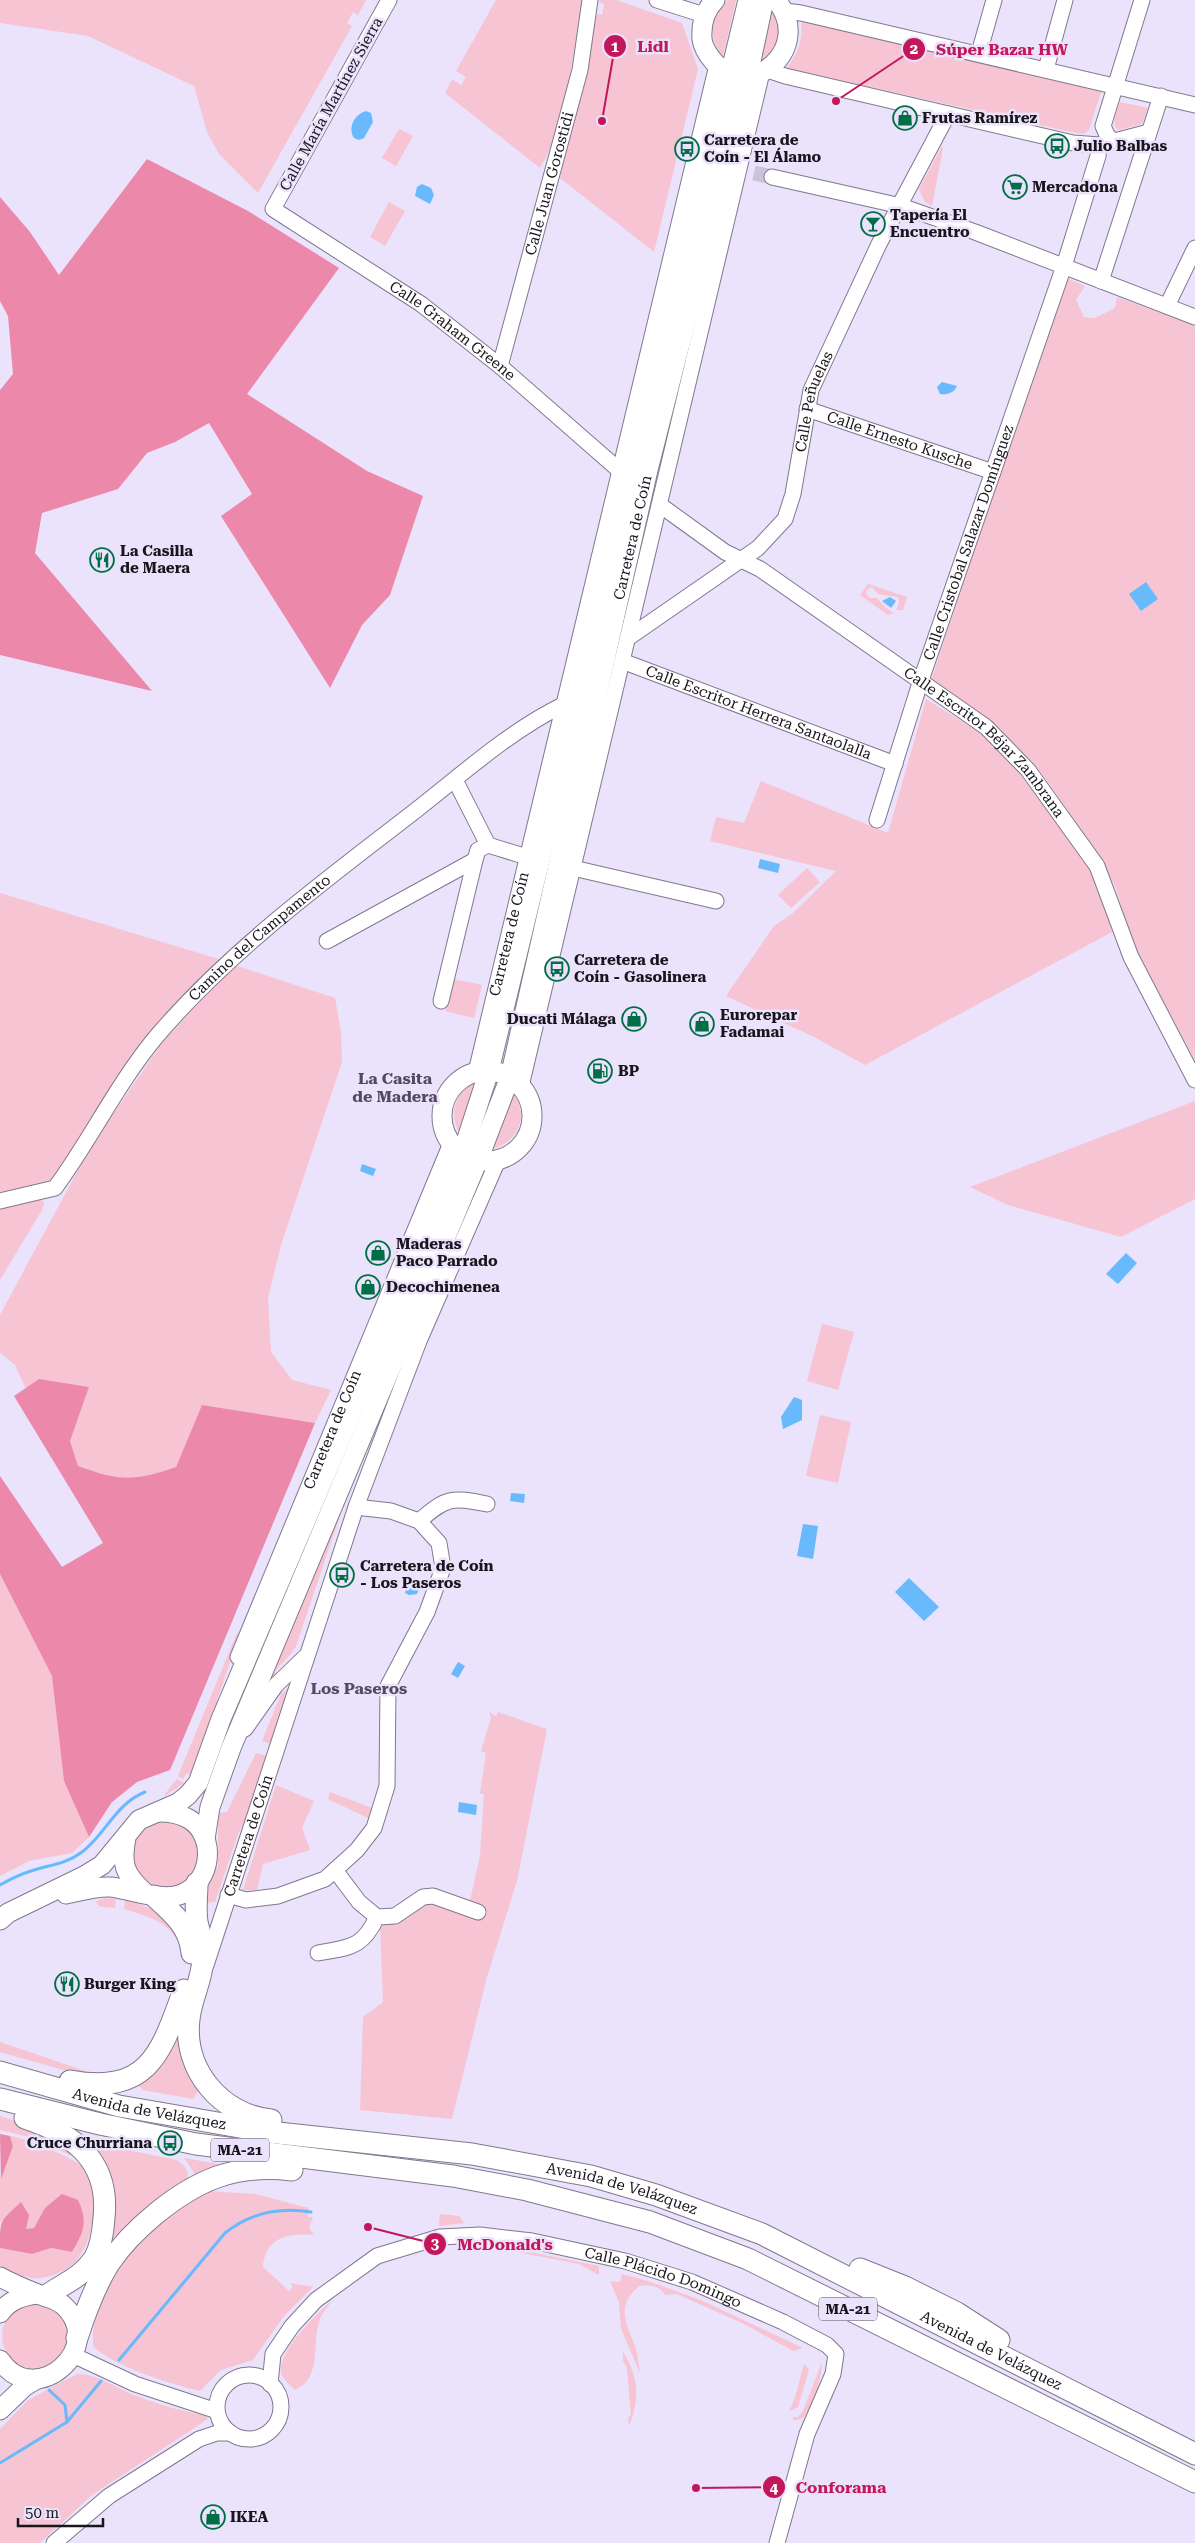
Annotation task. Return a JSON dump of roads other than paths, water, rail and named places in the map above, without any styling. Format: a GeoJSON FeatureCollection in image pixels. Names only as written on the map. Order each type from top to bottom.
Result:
{"type":"FeatureCollection","features":[{"type":"Feature","properties":{"kind":"highway"},"geometry":{"type":"LineString","coordinates":[[197,1883],[197,1922],[203,1943],[199,1985],[189,2018],[188,2043],[194,2066],[208,2088],[234,2108],[262,2119],[370,2131],[405,2147]]}},
{"type":"Feature","properties":{"kind":"highway"},"geometry":{"type":"LineString","coordinates":[[0,2063],[96,2085],[127,2079],[143,2069],[166,2039],[189,1975],[192,1958],[191,1944],[176,1914],[149,1894]]}},
{"type":"Feature","properties":{"kind":"highway","name":"Avenida de Velázquez"},"geometry":{"type":"LineString","coordinates":[[0,2072],[120,2106],[269,2132],[472,2154],[591,2176],[656,2195],[762,2234],[1195,2454]]}},
{"type":"Feature","properties":{"kind":"highway","name":"Avenida de Velázquez"},"geometry":{"type":"LineString","coordinates":[[0,2099],[100,2124],[196,2144],[453,2176],[527,2190],[650,2222],[748,2259],[1195,2482]]}},
{"type":"Feature","properties":{"kind":"highway"},"geometry":{"type":"LineString","coordinates":[[0,2106],[11,2113],[47,2125],[71,2138],[86,2152],[96,2168],[103,2188],[105,2212],[102,2237],[95,2257],[69,2283],[42,2295]]}},
{"type":"Feature","properties":{"kind":"highway"},"geometry":{"type":"LineString","coordinates":[[75,2346],[90,2301],[108,2264],[128,2240],[150,2218],[172,2202],[216,2178],[239,2171],[275,2168],[452,2186],[484,2183]]}},
{"type":"Feature","properties":{"kind":"main road"},"geometry":{"type":"LineString","coordinates":[[33,1901],[94,1888],[109,1887],[168,1897],[183,1894],[197,1883],[206,1868],[208,1858],[205,1839],[210,1807],[231,1748],[464,1152],[482,1071],[745,71],[748,0]]}},
{"type":"Feature","properties":{"kind":"main road","name":"Carretera de Coín"},"geometry":{"type":"LineString","coordinates":[[515,1081],[648,470],[764,0]]}},
{"type":"Feature","properties":{"kind":"main road"},"geometry":{"type":"LineString","coordinates":[[710,8],[702,28],[703,42],[708,55],[745,71],[781,58],[786,48],[789,26],[779,3]]}},
{"type":"Feature","properties":{"kind":"main road"},"geometry":{"type":"LineString","coordinates":[[482,1071],[515,1081],[531,1108],[531,1125],[525,1140],[513,1153],[498,1160],[464,1152],[444,1130],[442,1116],[444,1101],[457,1083],[482,1071]]}},
{"type":"Feature","properties":{"kind":"main road"},"geometry":{"type":"LineString","coordinates":[[0,1920],[8,1913],[102,1865],[139,1820],[159,1812],[188,1795],[198,1783],[221,1719],[464,1152],[515,1081]]}},
{"type":"Feature","properties":{"kind":"main road"},"geometry":{"type":"LineString","coordinates":[[159,1812],[176,1813],[190,1820],[205,1839]]}},
{"type":"Feature","properties":{"kind":"main road"},"geometry":{"type":"LineString","coordinates":[[126,1837],[122,1855],[130,1880],[149,1894]]}},
{"type":"Feature","properties":{"kind":"main road"},"geometry":{"type":"LineString","coordinates":[[0,2277],[57,2300],[72,2316],[75,2346],[58,2372],[37,2379],[25,2386],[0,2410]]}},
{"type":"Feature","properties":{"kind":"main road"},"geometry":{"type":"LineString","coordinates":[[0,2313],[14,2300],[42,2295]]}},
{"type":"Feature","properties":{"kind":"main road"},"geometry":{"type":"LineString","coordinates":[[0,2360],[17,2375],[37,2379]]}},
{"type":"Feature","properties":{"kind":"street","name":"Calle María Martínez Sierra"},"geometry":{"type":"LineString","coordinates":[[274,209],[390,0]]}},
{"type":"Feature","properties":{"kind":"street","name":"Calle Juan Gorostidi"},"geometry":{"type":"LineString","coordinates":[[500,366],[580,70],[590,0]]}},
{"type":"Feature","properties":{"kind":"street"},"geometry":{"type":"LineString","coordinates":[[657,0],[710,8]]}},
{"type":"Feature","properties":{"kind":"street"},"geometry":{"type":"LineString","coordinates":[[979,54],[994,0]]}},
{"type":"Feature","properties":{"kind":"street"},"geometry":{"type":"LineString","coordinates":[[1046,69],[1065,0]]}},
{"type":"Feature","properties":{"kind":"street"},"geometry":{"type":"LineString","coordinates":[[1106,143],[1107,135],[1103,126],[1117,86],[1142,0]]}},
{"type":"Feature","properties":{"kind":"street"},"geometry":{"type":"LineString","coordinates":[[779,3],[979,54],[1195,104]]}},
{"type":"Feature","properties":{"kind":"street"},"geometry":{"type":"LineString","coordinates":[[745,71],[786,76],[1073,143],[1106,143],[1149,132]]}},
{"type":"Feature","properties":{"kind":"street","name":"Carretera de Coín"},"geometry":{"type":"LineString","coordinates":[[515,1081],[573,868],[739,170],[745,71]]}},
{"type":"Feature","properties":{"kind":"street","name":"Carretera de Coín"},"geometry":{"type":"LineString","coordinates":[[482,1071],[527,857],[619,470],[745,71]]}},
{"type":"Feature","properties":{"kind":"street"},"geometry":{"type":"LineString","coordinates":[[1101,281],[1161,96]]}},
{"type":"Feature","properties":{"kind":"street","name":"Calle Peñuelas"},"geometry":{"type":"LineString","coordinates":[[628,638],[768,540],[785,519],[793,494],[806,410],[811,390],[879,244],[901,206],[948,114]]}},
{"type":"Feature","properties":{"kind":"street","name":"Calle Cristobal Salazar Domínguez"},"geometry":{"type":"LineString","coordinates":[[877,820],[920,683],[1064,266],[1098,156],[1106,143]]}},
{"type":"Feature","properties":{"kind":"street"},"geometry":{"type":"LineString","coordinates":[[739,170],[754,173]]}},
{"type":"Feature","properties":{"kind":"street"},"geometry":{"type":"LineString","coordinates":[[772,177],[901,206],[1195,317]]}},
{"type":"Feature","properties":{"kind":"street","name":"Calle Graham Greene"},"geometry":{"type":"LineString","coordinates":[[274,209],[421,304],[500,366],[619,470]]}},
{"type":"Feature","properties":{"kind":"street"},"geometry":{"type":"LineString","coordinates":[[1167,306],[1195,248]]}},
{"type":"Feature","properties":{"kind":"street","name":"Calle Ernesto Kusche"},"geometry":{"type":"LineString","coordinates":[[806,410],[992,472]]}},
{"type":"Feature","properties":{"kind":"street","name":"Calle Escritor Béjar Zambrana"},"geometry":{"type":"LineString","coordinates":[[660,504],[725,552],[760,568],[920,683],[986,727],[1028,770],[1097,866],[1131,957],[1195,1080]]}},
{"type":"Feature","properties":{"kind":"street","name":"Calle Escritor Herrera Santaolalla"},"geometry":{"type":"LineString","coordinates":[[622,661],[895,764]]}},
{"type":"Feature","properties":{"kind":"street","name":"Camino del Campamento"},"geometry":{"type":"LineString","coordinates":[[0,1201],[56,1188],[75,1161],[117,1089],[156,1037],[224,966],[299,901],[455,780],[540,716],[563,705]]}},
{"type":"Feature","properties":{"kind":"street"},"geometry":{"type":"LineString","coordinates":[[455,780],[488,845]]}},
{"type":"Feature","properties":{"kind":"street"},"geometry":{"type":"LineString","coordinates":[[441,1001],[478,850],[488,845],[527,857]]}},
{"type":"Feature","properties":{"kind":"street"},"geometry":{"type":"LineString","coordinates":[[328,941],[475,860]]}},
{"type":"Feature","properties":{"kind":"street"},"geometry":{"type":"LineString","coordinates":[[573,868],[716,901]]}},
{"type":"Feature","properties":{"kind":"street","name":"Carretera de Coín"},"geometry":{"type":"LineString","coordinates":[[199,1985],[218,1936],[228,1895],[356,1507],[419,1341],[498,1160]]}},
{"type":"Feature","properties":{"kind":"street"},"geometry":{"type":"LineString","coordinates":[[419,1521],[438,1505],[456,1498],[486,1504]]}},
{"type":"Feature","properties":{"kind":"street"},"geometry":{"type":"LineString","coordinates":[[228,1895],[246,1900],[278,1896],[309,1887],[325,1879],[335,1870],[357,1850],[374,1828],[387,1786],[388,1686],[427,1612],[443,1568],[439,1543],[419,1521],[391,1511],[356,1507]]}},
{"type":"Feature","properties":{"kind":"street","name":"Carretera de Coín"},"geometry":{"type":"LineString","coordinates":[[231,1748],[276,1685],[307,1656]]}},
{"type":"Feature","properties":{"kind":"street"},"geometry":{"type":"LineString","coordinates":[[335,1870],[359,1902],[377,1917],[395,1916],[424,1896],[433,1896],[478,1912]]}},
{"type":"Feature","properties":{"kind":"street"},"geometry":{"type":"LineString","coordinates":[[318,1953],[357,1945],[371,1931],[377,1917]]}},
{"type":"Feature","properties":{"kind":"street","name":"Calle Plácido Domingo"},"geometry":{"type":"LineString","coordinates":[[244,2376],[258,2368],[274,2354],[292,2326],[316,2300],[377,2256],[440,2238],[480,2235],[532,2241],[625,2261],[692,2282],[783,2322],[827,2345],[836,2354],[836,2362],[807,2434],[777,2543]]}},
{"type":"Feature","properties":{"kind":"street"},"geometry":{"type":"LineString","coordinates":[[75,2346],[135,2384],[190,2402],[218,2415],[231,2433]]}},
{"type":"Feature","properties":{"kind":"street","name":"Calle Plácido Domingo"},"geometry":{"type":"LineString","coordinates":[[270,2384],[274,2354]]}},
{"type":"Feature","properties":{"kind":"street"},"geometry":{"type":"LineString","coordinates":[[54,2543],[109,2496],[200,2439],[217,2433],[231,2433],[246,2439],[255,2438],[272,2429],[280,2410],[280,2400],[270,2384],[252,2376],[244,2376],[233,2380],[220,2395],[218,2415],[200,2439]]}},
{"type":"Feature","properties":{"kind":"street"},"geometry":{"type":"LineString","coordinates":[[190,2402],[220,2395]]}},
{"type":"Feature","properties":{"kind":"water"},"geometry":{"type":"Polygon","coordinates":[[[366,111],[371,113],[373,122],[364,138],[359,140],[354,138],[352,134],[352,125],[358,115],[366,111]]]}},
{"type":"Feature","properties":{"kind":"water"},"geometry":{"type":"Polygon","coordinates":[[[422,184],[431,188],[434,195],[430,204],[415,196],[417,187],[422,184]]]}},
{"type":"Feature","properties":{"kind":"water"},"geometry":{"type":"Polygon","coordinates":[[[942,382],[957,386],[950,393],[940,394],[937,387],[942,382]]]}},
{"type":"Feature","properties":{"kind":"water"},"geometry":{"type":"Polygon","coordinates":[[[1146,582],[1158,599],[1141,611],[1129,594],[1146,582]]]}},
{"type":"Feature","properties":{"kind":"water"},"geometry":{"type":"Polygon","coordinates":[[[890,597],[896,601],[891,608],[882,601],[890,597]]]}},
{"type":"Feature","properties":{"kind":"water"},"geometry":{"type":"Polygon","coordinates":[[[760,859],[780,864],[778,873],[758,868],[760,859]]]}},
{"type":"Feature","properties":{"kind":"water"},"geometry":{"type":"Polygon","coordinates":[[[362,1164],[376,1169],[373,1176],[360,1171],[362,1164]]]}},
{"type":"Feature","properties":{"kind":"water"},"geometry":{"type":"Polygon","coordinates":[[[1126,1253],[1137,1263],[1118,1284],[1106,1274],[1126,1253]]]}},
{"type":"Feature","properties":{"kind":"water"},"geometry":{"type":"Polygon","coordinates":[[[794,1397],[802,1400],[802,1420],[783,1429],[781,1417],[794,1397]]]}},
{"type":"Feature","properties":{"kind":"water"},"geometry":{"type":"Polygon","coordinates":[[[511,1493],[525,1494],[524,1503],[510,1501],[511,1493]]]}},
{"type":"Feature","properties":{"kind":"water"},"geometry":{"type":"Polygon","coordinates":[[[803,1524],[818,1526],[813,1559],[797,1556],[803,1524]]]}},
{"type":"Feature","properties":{"kind":"water"},"geometry":{"type":"Polygon","coordinates":[[[909,1578],[939,1607],[924,1621],[895,1592],[909,1578]]]}},
{"type":"Feature","properties":{"kind":"water"},"geometry":{"type":"Polygon","coordinates":[[[417,1585],[419,1589],[417,1594],[409,1595],[405,1593],[406,1586],[413,1589],[417,1585]]]}},
{"type":"Feature","properties":{"kind":"water"},"geometry":{"type":"Polygon","coordinates":[[[458,1662],[465,1666],[458,1678],[451,1674],[458,1662]]]}},
{"type":"Feature","properties":{"kind":"water"},"geometry":{"type":"Polygon","coordinates":[[[459,1802],[477,1805],[476,1815],[458,1812],[459,1802]]]}},
{"type":"Feature","properties":{"kind":"waterway"},"geometry":{"type":"LineString","coordinates":[[0,1885],[24,1873],[76,1856],[98,1837],[126,1804],[145,1792]]}},
{"type":"Feature","properties":{"kind":"waterway"},"geometry":{"type":"LineString","coordinates":[[119,2360],[225,2233],[244,2221],[265,2213],[288,2210],[311,2212]]}},
{"type":"Feature","properties":{"kind":"waterway"},"geometry":{"type":"LineString","coordinates":[[0,2463],[67,2422],[101,2381]]}},
{"type":"Feature","properties":{"kind":"waterway"},"geometry":{"type":"LineString","coordinates":[[49,2390],[65,2405],[67,2422]]}},
{"type":"Feature","properties":{"kind":"tunnel"},"geometry":{"type":"LineString","coordinates":[[754,173],[772,177]]}},
{"type":"Feature","properties":{"kind":"place","name":"Súper Bazar HW"},"geometry":{"type":"Point","coordinates":[836,101]}},
{"type":"Feature","properties":{"kind":"place","name":"Frutas Ramírez"},"geometry":{"type":"Point","coordinates":[905,118]}},
{"type":"Feature","properties":{"kind":"place","name":"Lidl"},"geometry":{"type":"Point","coordinates":[602,121]}},
{"type":"Feature","properties":{"kind":"place","name":"Julio Balbas"},"geometry":{"type":"Point","coordinates":[1057,146]}},
{"type":"Feature","properties":{"kind":"place","name":"Carretera de Coín - El Álamo"},"geometry":{"type":"Point","coordinates":[687,149]}},
{"type":"Feature","properties":{"kind":"place","name":"Mercadona"},"geometry":{"type":"Point","coordinates":[1015,187]}},
{"type":"Feature","properties":{"kind":"place","name":"Tapería El Encuentro"},"geometry":{"type":"Point","coordinates":[873,224]}},
{"type":"Feature","properties":{"kind":"place","name":"La Casilla de Maera"},"geometry":{"type":"Point","coordinates":[102,560]}},
{"type":"Feature","properties":{"kind":"place","name":"Carretera de Coín - Gasolinera"},"geometry":{"type":"Point","coordinates":[557,969]}},
{"type":"Feature","properties":{"kind":"place","name":"Ducati Málaga"},"geometry":{"type":"Point","coordinates":[634,1019]}},
{"type":"Feature","properties":{"kind":"place","name":"Eurorepar Fadamai"},"geometry":{"type":"Point","coordinates":[702,1024]}},
{"type":"Feature","properties":{"kind":"place","name":"BP"},"geometry":{"type":"Point","coordinates":[600,1071]}},
{"type":"Feature","properties":{"kind":"place","name":"Maderas Paco Parrado"},"geometry":{"type":"Point","coordinates":[378,1253]}},
{"type":"Feature","properties":{"kind":"place","name":"Decochimenea"},"geometry":{"type":"Point","coordinates":[368,1287]}},
{"type":"Feature","properties":{"kind":"place","name":"Carretera de Coín - Los Paseros"},"geometry":{"type":"Point","coordinates":[342,1575]}},
{"type":"Feature","properties":{"kind":"place","name":"Burger King"},"geometry":{"type":"Point","coordinates":[67,1984]}},
{"type":"Feature","properties":{"kind":"place","name":"Cruce Churriana"},"geometry":{"type":"Point","coordinates":[170,2143]}},
{"type":"Feature","properties":{"kind":"place","name":"McDonald's"},"geometry":{"type":"Point","coordinates":[368,2227]}},
{"type":"Feature","properties":{"kind":"place","name":"Conforama"},"geometry":{"type":"Point","coordinates":[696,2488]}},
{"type":"Feature","properties":{"kind":"place","name":"IKEA"},"geometry":{"type":"Point","coordinates":[213,2517]}},
{"type":"Feature","properties":{"kind":"district","name":"La Casita de Madera"},"geometry":{"type":"Point","coordinates":[395,1087]}},
{"type":"Feature","properties":{"kind":"district","name":"Los Paseros"},"geometry":{"type":"Point","coordinates":[359,1688]}}]}
